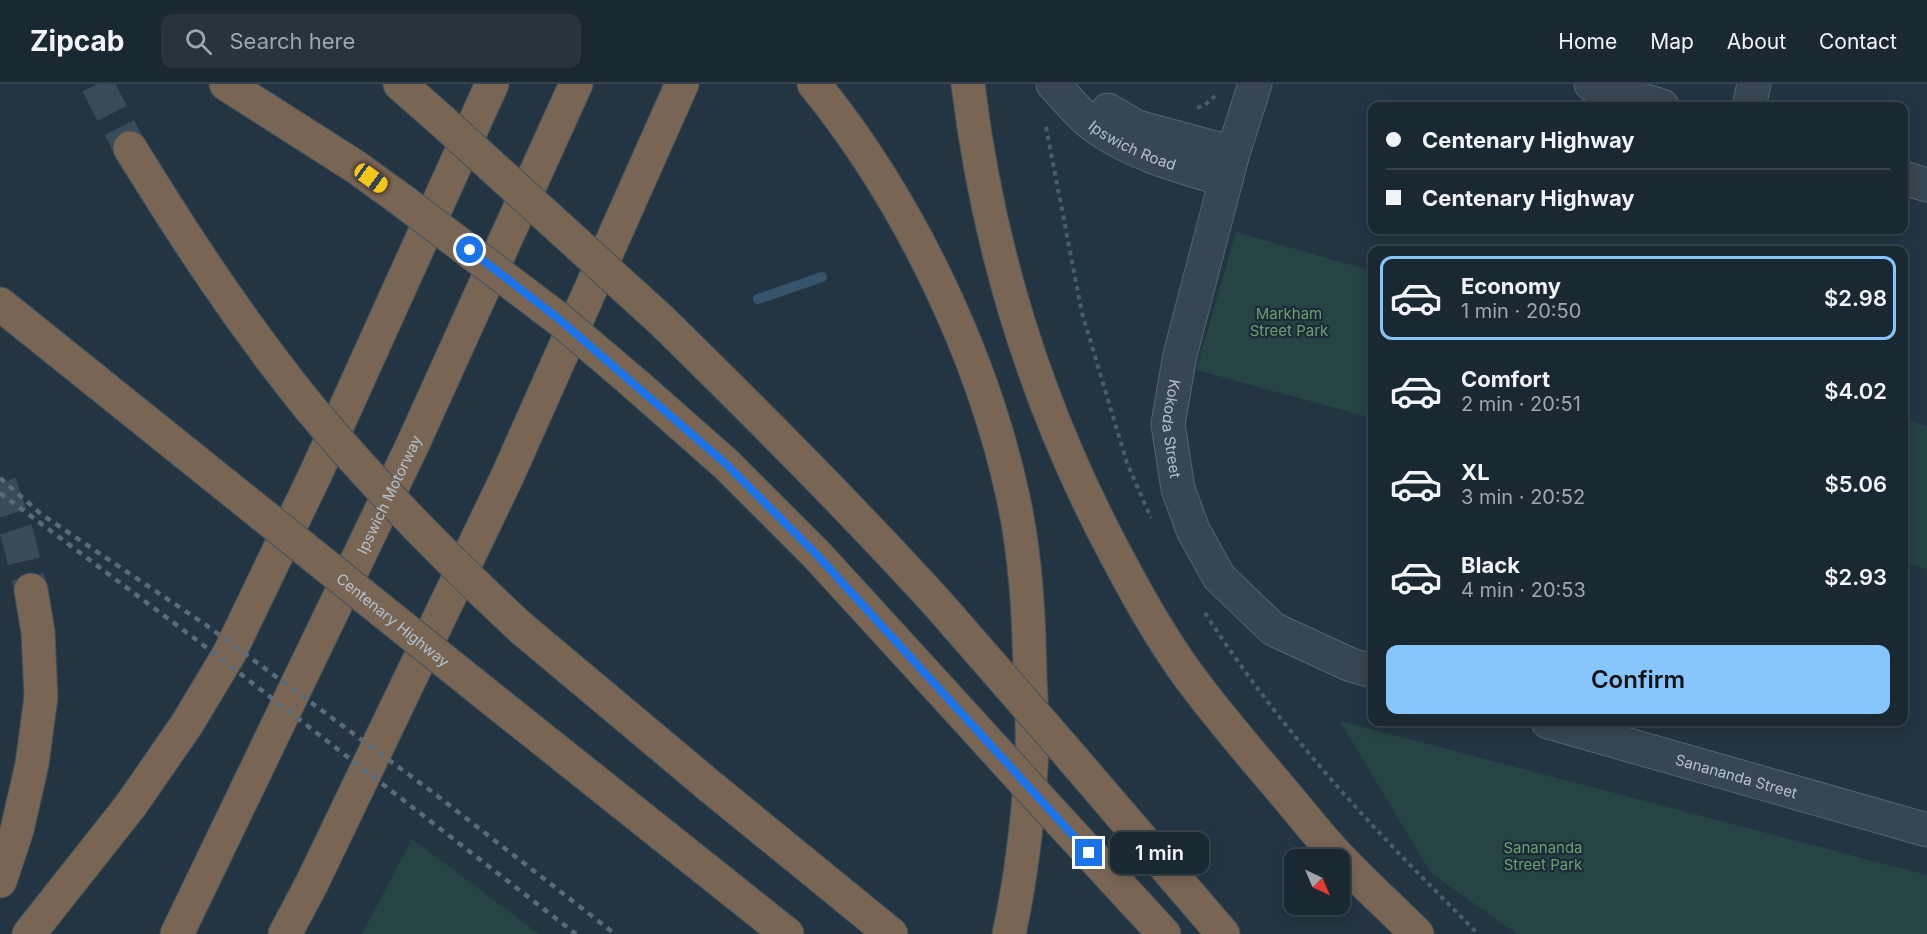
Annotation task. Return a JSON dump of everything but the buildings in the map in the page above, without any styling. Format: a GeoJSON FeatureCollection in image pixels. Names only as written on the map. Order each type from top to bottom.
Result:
{"type":"FeatureCollection","features":[{"type":"Feature","properties":{"kind":"highway"},"geometry":{"type":"LineString","coordinates":[[226,84],[356,167],[560,320],[726,464],[817,555],[1164,934]]}},
{"type":"Feature","properties":{"kind":"highway"},"geometry":{"type":"LineString","coordinates":[[400,84],[661,320],[794,450],[939,605],[1223,934]]}},
{"type":"Feature","properties":{"kind":"highway"},"geometry":{"type":"LineString","coordinates":[[29,934],[131,805],[188,724],[229,654],[316,473],[492,84]]}},
{"type":"Feature","properties":{"kind":"highway","name":"Ipswich Motorway"},"geometry":{"type":"LineString","coordinates":[[177,934],[412,446],[576,84]]}},
{"type":"Feature","properties":{"kind":"highway"},"geometry":{"type":"LineString","coordinates":[[285,934],[507,477],[682,84]]}},
{"type":"Feature","properties":{"kind":"highway"},"geometry":{"type":"LineString","coordinates":[[814,84],[832,105],[879,174],[912,231],[946,298],[974,367],[999,439],[1013,498],[1026,581],[1032,749],[1022,868],[1010,934]]}},
{"type":"Feature","properties":{"kind":"highway"},"geometry":{"type":"LineString","coordinates":[[968,84],[985,194],[1003,273],[1032,369],[1066,456],[1102,530],[1143,606],[1208,702],[1336,854],[1417,934]]}},
{"type":"Feature","properties":{"kind":"highway"},"geometry":{"type":"LineString","coordinates":[[130,148],[210,275],[265,353],[351,457],[416,526],[520,627],[711,788],[891,934]]}},
{"type":"Feature","properties":{"kind":"highway","name":"Centenary Highway"},"geometry":{"type":"LineString","coordinates":[[0,304],[787,934]]}},
{"type":"Feature","properties":{"kind":"highway"},"geometry":{"type":"LineString","coordinates":[[0,881],[17,830],[32,764],[41,697],[38,632],[31,590]]}},
{"type":"Feature","properties":{"kind":"street","name":"Ipswich Road"},"geometry":{"type":"LineString","coordinates":[[1053,84],[1099,129],[1144,155],[1230,166]]}},
{"type":"Feature","properties":{"kind":"street","name":"Ipswich Road"},"geometry":{"type":"LineString","coordinates":[[1081,84],[1112,113],[1137,127],[1230,166]]}},
{"type":"Feature","properties":{"kind":"street","name":"Kokoda Street"},"geometry":{"type":"LineString","coordinates":[[1256,84],[1230,166],[1179,355],[1168,424],[1178,489],[1193,530],[1219,576],[1273,629],[1362,668]]}},
{"type":"Feature","properties":{"kind":"street"},"geometry":{"type":"LineString","coordinates":[[1591,84],[1649,102]]}},
{"type":"Feature","properties":{"kind":"street"},"geometry":{"type":"LineString","coordinates":[[1750,102],[1754,84]]}},
{"type":"Feature","properties":{"kind":"street"},"geometry":{"type":"LineString","coordinates":[[1908,179],[1927,185]]}},
{"type":"Feature","properties":{"kind":"street","name":"Sanananda Street"},"geometry":{"type":"LineString","coordinates":[[1562,726],[1927,830]]}},
{"type":"Feature","properties":{"kind":"green space","name":"Markham Street Park"},"geometry":{"type":"Polygon","coordinates":[[[1236,232],[1368,270],[1368,417],[1196,370],[1236,232]]]}},
{"type":"Feature","properties":{"kind":"green space"},"geometry":{"type":"Polygon","coordinates":[[[1908,421],[1927,426],[1927,569],[1908,564],[1908,421]]]}},
{"type":"Feature","properties":{"kind":"green space","name":"Sanananda Street Park"},"geometry":{"type":"Polygon","coordinates":[[[1340,721],[1927,875],[1927,934],[1517,934],[1431,873],[1340,721]]]}},
{"type":"Feature","properties":{"kind":"green space"},"geometry":{"type":"Polygon","coordinates":[[[412,839],[539,934],[362,934],[412,839]]]}},
{"type":"Feature","properties":{"kind":"waterway"},"geometry":{"type":"LineString","coordinates":[[758,299],[822,277]]}},
{"type":"Feature","properties":{"kind":"tunnel"},"geometry":{"type":"LineString","coordinates":[[97,84],[130,148]]}},
{"type":"Feature","properties":{"kind":"tunnel"},"geometry":{"type":"LineString","coordinates":[[0,483],[18,537],[31,590]]}},
{"type":"Feature","properties":{"kind":"railway"},"geometry":{"type":"LineString","coordinates":[[0,478],[41,514],[206,625],[431,791],[615,934]]}},
{"type":"Feature","properties":{"kind":"railway"},"geometry":{"type":"LineString","coordinates":[[0,493],[198,641],[576,934]]}},
{"type":"Feature","properties":{"kind":"route"},"geometry":{"type":"LineString","coordinates":[[470,250],[560,320],[726,464],[817,555],[1089,853]]}}]}
